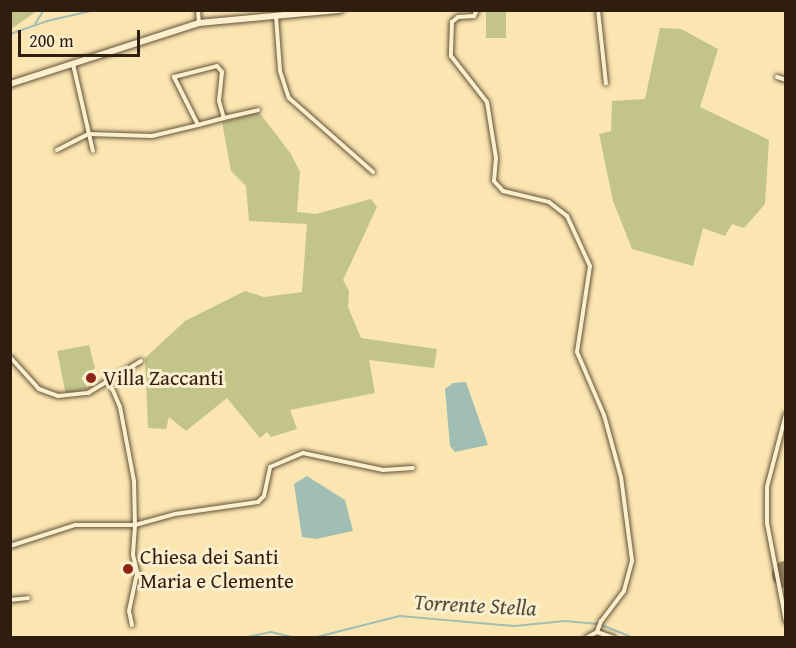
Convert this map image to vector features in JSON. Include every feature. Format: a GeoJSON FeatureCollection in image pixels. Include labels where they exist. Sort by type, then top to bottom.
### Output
{"type":"FeatureCollection","features":[{"type":"Feature","properties":{"kind":"main road"},"geometry":{"type":"LineString","coordinates":[[10,84],[199,23],[340,10]]}},
{"type":"Feature","properties":{"kind":"street"},"geometry":{"type":"LineString","coordinates":[[198,10],[199,23]]}},
{"type":"Feature","properties":{"kind":"street"},"geometry":{"type":"LineString","coordinates":[[477,10],[474,16],[462,16],[452,22],[451,56],[487,102],[496,158],[494,181],[503,190],[549,202],[567,216],[589,262],[577,352],[604,415],[621,477],[632,561],[630,577],[620,599],[600,621],[598,631],[586,638]]}},
{"type":"Feature","properties":{"kind":"street"},"geometry":{"type":"LineString","coordinates":[[598,10],[606,84]]}},
{"type":"Feature","properties":{"kind":"street"},"geometry":{"type":"LineString","coordinates":[[276,16],[280,71],[289,98],[373,172]]}},
{"type":"Feature","properties":{"kind":"street"},"geometry":{"type":"LineString","coordinates":[[73,64],[93,151]]}},
{"type":"Feature","properties":{"kind":"street"},"geometry":{"type":"LineString","coordinates":[[198,125],[175,80],[176,75],[214,67],[222,70],[219,101],[224,118]]}},
{"type":"Feature","properties":{"kind":"street"},"geometry":{"type":"LineString","coordinates":[[777,77],[786,80]]}},
{"type":"Feature","properties":{"kind":"street"},"geometry":{"type":"LineString","coordinates":[[57,150],[88,134],[152,136],[258,110]]}},
{"type":"Feature","properties":{"kind":"street"},"geometry":{"type":"LineString","coordinates":[[10,357],[36,386],[52,395],[80,395],[109,381],[141,361]]}},
{"type":"Feature","properties":{"kind":"street"},"geometry":{"type":"LineString","coordinates":[[109,381],[121,410],[134,481],[135,525],[132,554],[137,572],[129,611],[132,624]]}},
{"type":"Feature","properties":{"kind":"street"},"geometry":{"type":"LineString","coordinates":[[786,414],[767,487],[767,523],[786,622]]}},
{"type":"Feature","properties":{"kind":"street"},"geometry":{"type":"LineString","coordinates":[[10,546],[75,525],[135,525],[175,514],[258,502],[264,496],[270,467],[303,453],[383,470],[412,468]]}},
{"type":"Feature","properties":{"kind":"street"},"geometry":{"type":"LineString","coordinates":[[10,600],[28,598]]}},
{"type":"Feature","properties":{"kind":"street"},"geometry":{"type":"LineString","coordinates":[[598,631],[614,638]]}},
{"type":"Feature","properties":{"kind":"green space"},"geometry":{"type":"Polygon","coordinates":[[[11,10],[37,10],[37,11],[11,29],[11,10]]]}},
{"type":"Feature","properties":{"kind":"green space"},"geometry":{"type":"Polygon","coordinates":[[[486,11],[506,11],[506,38],[486,38],[486,11]]]}},
{"type":"Feature","properties":{"kind":"green space"},"geometry":{"type":"Polygon","coordinates":[[[660,28],[681,29],[718,49],[700,107],[769,140],[765,204],[744,228],[732,224],[725,236],[703,228],[693,266],[632,249],[613,201],[599,134],[611,131],[612,101],[645,99],[660,28]]]}},
{"type":"Feature","properties":{"kind":"green space"},"geometry":{"type":"Polygon","coordinates":[[[259,112],[291,154],[300,172],[297,212],[316,214],[371,199],[377,207],[343,280],[349,291],[348,307],[361,338],[437,349],[434,368],[369,360],[375,393],[290,410],[297,429],[271,437],[267,432],[260,438],[227,398],[186,431],[169,417],[166,429],[148,428],[145,358],[185,321],[245,291],[264,297],[302,292],[307,224],[249,221],[246,186],[231,171],[222,122],[259,112]]]}},
{"type":"Feature","properties":{"kind":"green space"},"geometry":{"type":"Polygon","coordinates":[[[89,345],[95,368],[81,378],[87,387],[92,384],[95,387],[66,395],[57,351],[89,345]]]}},
{"type":"Feature","properties":{"kind":"water"},"geometry":{"type":"Polygon","coordinates":[[[466,382],[488,445],[455,452],[450,446],[445,389],[453,383],[466,382]]]}},
{"type":"Feature","properties":{"kind":"water"},"geometry":{"type":"Polygon","coordinates":[[[307,476],[345,500],[353,531],[316,539],[302,537],[294,484],[307,476]]]}},
{"type":"Feature","properties":{"kind":"waterway"},"geometry":{"type":"LineString","coordinates":[[35,24],[44,10]]}},
{"type":"Feature","properties":{"kind":"waterway"},"geometry":{"type":"LineString","coordinates":[[10,34],[47,21],[95,10]]}},
{"type":"Feature","properties":{"kind":"waterway","name":"Torrente Stella"},"geometry":{"type":"LineString","coordinates":[[313,638],[400,616],[515,626],[565,621],[598,624]]}},
{"type":"Feature","properties":{"kind":"waterway","name":"Torrente Stella"},"geometry":{"type":"LineString","coordinates":[[602,625],[635,638]]}},
{"type":"Feature","properties":{"kind":"waterway","name":"Torrente Stella"},"geometry":{"type":"LineString","coordinates":[[243,638],[271,632],[297,638]]}},
{"type":"Feature","properties":{"kind":"place","name":"Villa Zaccanti"},"geometry":{"type":"Point","coordinates":[91,378]}},
{"type":"Feature","properties":{"kind":"place","name":"Chiesa dei Santi Maria e Clemente"},"geometry":{"type":"Point","coordinates":[128,569]}}]}
